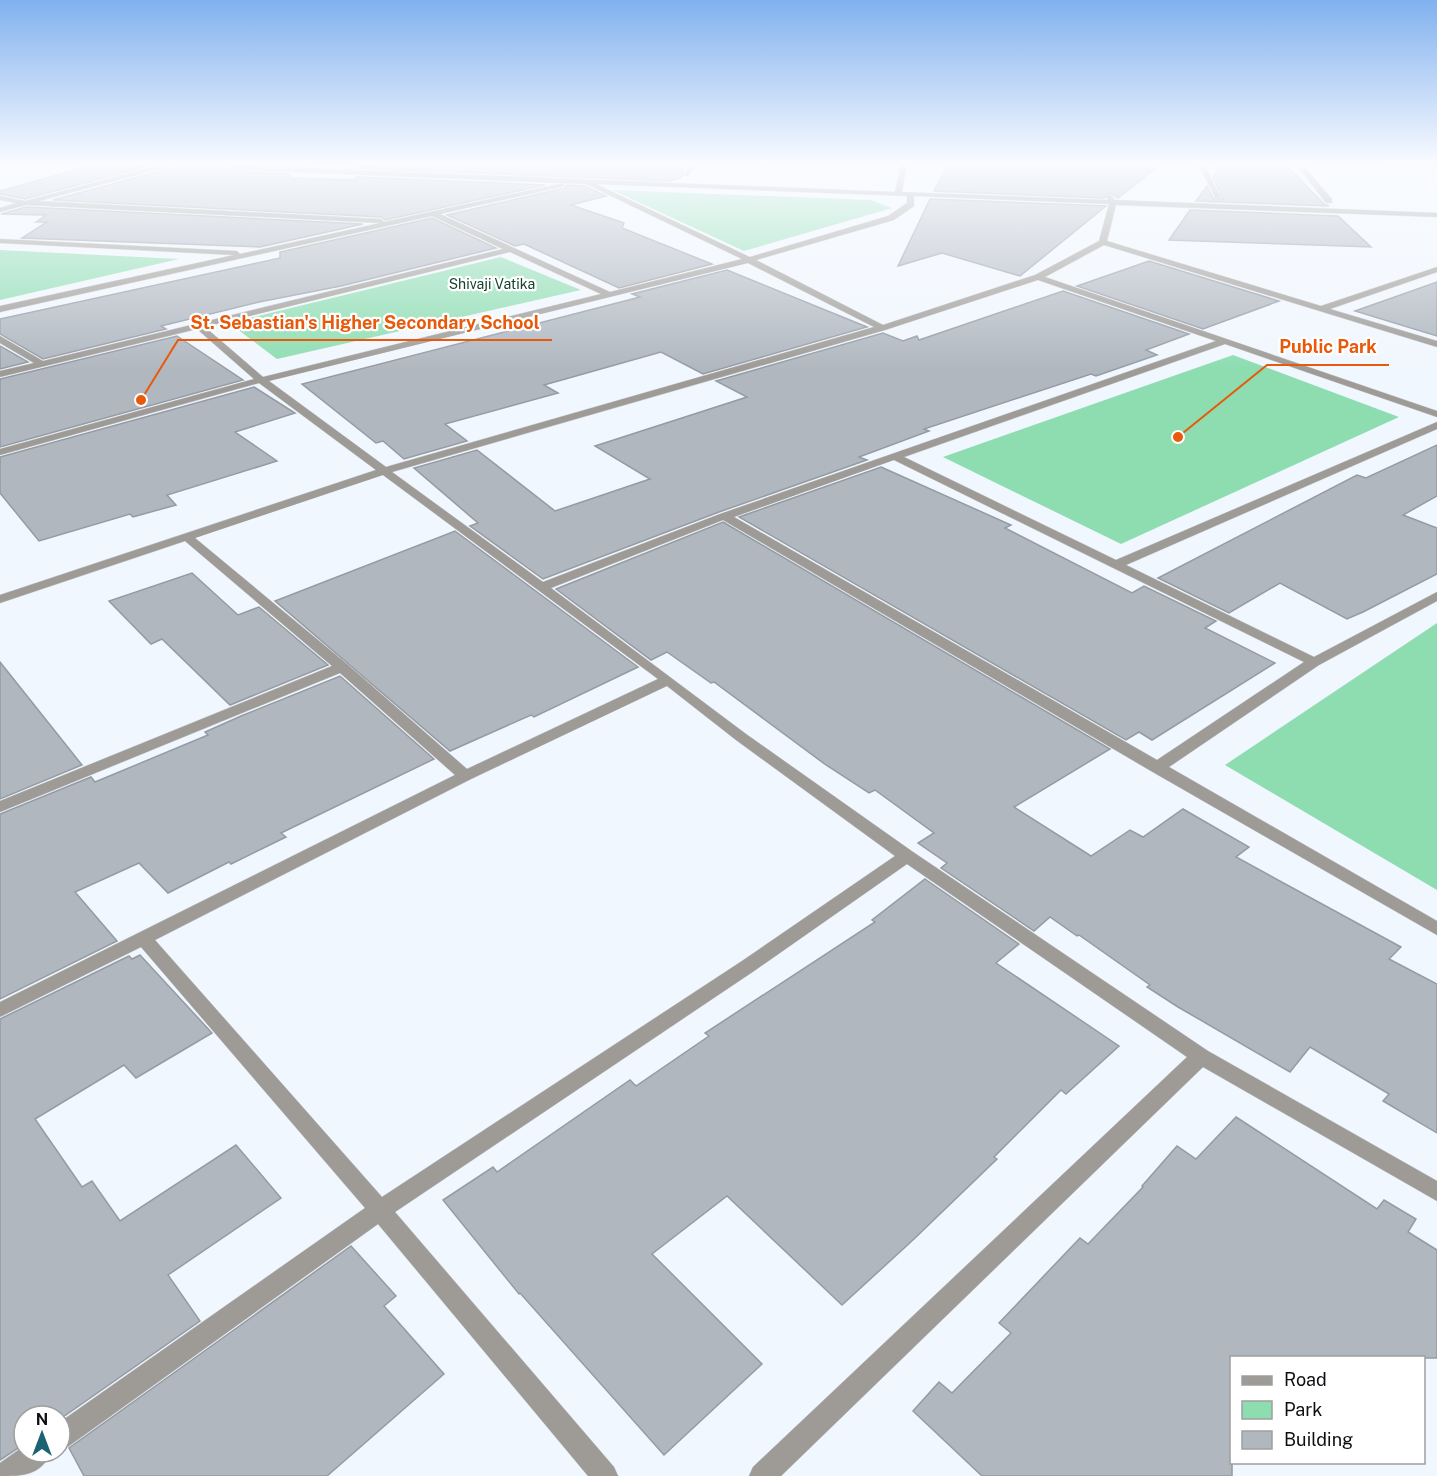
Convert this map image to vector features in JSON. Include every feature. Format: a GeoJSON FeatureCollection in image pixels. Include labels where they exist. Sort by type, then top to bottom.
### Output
{"type":"FeatureCollection","features":[{"type":"Feature","properties":{"kind":"street"},"geometry":{"type":"LineString","coordinates":[[0,309],[353,233]]}},
{"type":"Feature","properties":{"kind":"street"},"geometry":{"type":"LineString","coordinates":[[472,233],[608,294]]}},
{"type":"Feature","properties":{"kind":"street"},"geometry":{"type":"LineString","coordinates":[[693,233],[882,328]]}},
{"type":"Feature","properties":{"kind":"street"},"geometry":{"type":"LineString","coordinates":[[0,452],[261,380],[749,260],[841,233]]}},
{"type":"Feature","properties":{"kind":"street"},"geometry":{"type":"LineString","coordinates":[[1103,243],[1106,233]]}},
{"type":"Feature","properties":{"kind":"street"},"geometry":{"type":"LineString","coordinates":[[0,241],[257,254]]}},
{"type":"Feature","properties":{"kind":"street"},"geometry":{"type":"LineString","coordinates":[[0,599],[386,470],[882,328],[1038,277],[1103,243],[1437,344]]}},
{"type":"Feature","properties":{"kind":"street"},"geometry":{"type":"LineString","coordinates":[[0,374],[508,250]]}},
{"type":"Feature","properties":{"kind":"street"},"geometry":{"type":"LineString","coordinates":[[1321,309],[1437,269]]}},
{"type":"Feature","properties":{"kind":"street"},"geometry":{"type":"LineString","coordinates":[[1038,277],[1437,414]]}},
{"type":"Feature","properties":{"kind":"street"},"geometry":{"type":"LineString","coordinates":[[199,326],[261,380],[386,470],[741,737],[907,856],[1201,1056],[1437,1192]]}},
{"type":"Feature","properties":{"kind":"street"},"geometry":{"type":"LineString","coordinates":[[0,339],[42,364]]}},
{"type":"Feature","properties":{"kind":"street"},"geometry":{"type":"LineString","coordinates":[[542,587],[724,516],[1226,341]]}},
{"type":"Feature","properties":{"kind":"street"},"geometry":{"type":"LineString","coordinates":[[1115,565],[1437,424]]}},
{"type":"Feature","properties":{"kind":"street"},"geometry":{"type":"LineString","coordinates":[[896,457],[1314,662]]}},
{"type":"Feature","properties":{"kind":"street"},"geometry":{"type":"LineString","coordinates":[[724,516],[1437,929]]}},
{"type":"Feature","properties":{"kind":"street"},"geometry":{"type":"LineString","coordinates":[[187,537],[465,776]]}},
{"type":"Feature","properties":{"kind":"street"},"geometry":{"type":"LineString","coordinates":[[1156,768],[1314,662],[1437,596]]}},
{"type":"Feature","properties":{"kind":"street"},"geometry":{"type":"LineString","coordinates":[[0,807],[342,668]]}},
{"type":"Feature","properties":{"kind":"street"},"geometry":{"type":"LineString","coordinates":[[0,1010],[465,776],[668,680]]}},
{"type":"Feature","properties":{"kind":"street"},"geometry":{"type":"LineString","coordinates":[[72,1428],[380,1210],[748,966],[907,856]]}},
{"type":"Feature","properties":{"kind":"street"},"geometry":{"type":"LineString","coordinates":[[143,938],[380,1210],[605,1476]]}},
{"type":"Feature","properties":{"kind":"street"},"geometry":{"type":"LineString","coordinates":[[762,1476],[1201,1056]]}},
{"type":"Feature","properties":{"kind":"street"},"geometry":{"type":"LineString","coordinates":[[4,1476],[21,1464]]}},
{"type":"Feature","properties":{"kind":"green space"},"geometry":{"type":"Polygon","coordinates":[[[705,233],[806,233],[744,251],[705,233]]]}},
{"type":"Feature","properties":{"kind":"green space"},"geometry":{"type":"Polygon","coordinates":[[[0,250],[179,259],[0,300],[0,250]]]}},
{"type":"Feature","properties":{"kind":"green space","name":"Shivaji Vatika"},"geometry":{"type":"Polygon","coordinates":[[[501,257],[581,290],[277,359],[229,323],[501,257]]]}},
{"type":"Feature","properties":{"kind":"green space"},"geometry":{"type":"Polygon","coordinates":[[[1233,355],[1399,417],[1121,544],[943,457],[1233,355]]]}},
{"type":"Feature","properties":{"kind":"green space"},"geometry":{"type":"Polygon","coordinates":[[[1437,623],[1437,890],[1225,765],[1437,623]]]}},
{"type":"Feature","properties":{"kind":"building"},"geometry":{"type":"Polygon","coordinates":[[[30,233],[323,233],[260,247],[22,238],[30,233]]]}},
{"type":"Feature","properties":{"kind":"building"},"geometry":{"type":"Polygon","coordinates":[[[365,233],[464,233],[496,248],[341,286],[259,302],[161,326],[166,329],[43,359],[0,334],[0,319],[280,258],[280,252],[365,233]]]}},
{"type":"Feature","properties":{"kind":"building"},"geometry":{"type":"Polygon","coordinates":[[[486,233],[634,233],[712,264],[619,288],[524,244],[515,246],[486,233]]]}},
{"type":"Feature","properties":{"kind":"building"},"geometry":{"type":"Polygon","coordinates":[[[914,233],[1073,233],[1020,276],[942,253],[898,266],[914,233]]]}},
{"type":"Feature","properties":{"kind":"building"},"geometry":{"type":"Polygon","coordinates":[[[1174,233],[1356,233],[1371,247],[1169,240],[1174,233]]]}},
{"type":"Feature","properties":{"kind":"building"},"geometry":{"type":"Polygon","coordinates":[[[1149,261],[1279,301],[1203,329],[1077,286],[1149,261]]]}},
{"type":"Feature","properties":{"kind":"building"},"geometry":{"type":"Polygon","coordinates":[[[727,270],[867,327],[703,374],[661,352],[544,385],[558,393],[445,424],[467,441],[404,459],[383,441],[376,443],[302,384],[640,297],[632,294],[727,270]]]}},
{"type":"Feature","properties":{"kind":"building"},"geometry":{"type":"Polygon","coordinates":[[[1437,282],[1437,336],[1355,311],[1437,282]]]}},
{"type":"Feature","properties":{"kind":"building"},"geometry":{"type":"Polygon","coordinates":[[[1063,291],[1189,334],[1146,350],[1157,355],[1096,376],[1091,374],[924,429],[929,431],[859,457],[867,460],[719,512],[543,579],[470,526],[478,523],[414,468],[477,450],[555,511],[650,479],[595,446],[747,397],[716,381],[883,333],[903,341],[917,336],[919,340],[1063,291]]]}},
{"type":"Feature","properties":{"kind":"building"},"geometry":{"type":"Polygon","coordinates":[[[177,336],[243,380],[0,447],[0,379],[177,336]]]}},
{"type":"Feature","properties":{"kind":"building"},"geometry":{"type":"Polygon","coordinates":[[[0,346],[28,362],[0,369],[0,346]]]}},
{"type":"Feature","properties":{"kind":"building"},"geometry":{"type":"Polygon","coordinates":[[[254,387],[295,413],[235,432],[277,461],[167,495],[176,505],[133,517],[130,514],[39,541],[0,493],[0,457],[254,387]]]}},
{"type":"Feature","properties":{"kind":"building"},"geometry":{"type":"Polygon","coordinates":[[[1437,445],[1437,496],[1403,515],[1437,528],[1437,574],[1363,612],[1347,619],[1280,583],[1229,613],[1158,578],[1357,475],[1366,478],[1437,445]]]}},
{"type":"Feature","properties":{"kind":"building"},"geometry":{"type":"Polygon","coordinates":[[[881,467],[1011,525],[1005,528],[1132,593],[1144,586],[1216,621],[1205,628],[1275,663],[1152,740],[1139,732],[1126,740],[739,517],[881,467]]]}},
{"type":"Feature","properties":{"kind":"building"},"geometry":{"type":"Polygon","coordinates":[[[723,522],[1110,749],[1014,807],[1091,856],[1130,830],[1143,837],[1183,809],[1249,847],[1236,857],[1401,947],[1389,959],[1437,984],[1437,1133],[1383,1101],[1389,1094],[1310,1047],[1290,1072],[1147,987],[1150,985],[1050,917],[1034,931],[941,868],[947,863],[918,843],[934,833],[875,790],[869,793],[826,765],[714,682],[711,683],[667,652],[651,660],[556,589],[723,522]]]}},
{"type":"Feature","properties":{"kind":"building"},"geometry":{"type":"Polygon","coordinates":[[[455,531],[638,667],[534,717],[531,715],[450,751],[275,601],[455,531]]]}},
{"type":"Feature","properties":{"kind":"building"},"geometry":{"type":"Polygon","coordinates":[[[192,573],[238,615],[259,607],[328,665],[230,705],[162,639],[151,644],[109,601],[192,573]]]}},
{"type":"Feature","properties":{"kind":"building"},"geometry":{"type":"Polygon","coordinates":[[[0,662],[82,765],[0,799],[0,662]]]}},
{"type":"Feature","properties":{"kind":"building"},"geometry":{"type":"Polygon","coordinates":[[[340,676],[434,759],[281,833],[286,837],[231,864],[229,862],[168,893],[139,863],[75,892],[117,941],[0,999],[0,814],[91,777],[95,782],[208,735],[205,732],[241,716],[340,676]]]}},
{"type":"Feature","properties":{"kind":"building"},"geometry":{"type":"Polygon","coordinates":[[[925,879],[1019,944],[996,963],[1119,1046],[1066,1094],[1061,1090],[994,1157],[997,1159],[842,1305],[727,1196],[652,1254],[762,1364],[664,1455],[519,1294],[443,1200],[493,1167],[497,1172],[630,1080],[636,1086],[709,1036],[705,1033],[875,922],[872,920],[925,879]]]}},
{"type":"Feature","properties":{"kind":"building"},"geometry":{"type":"Polygon","coordinates":[[[140,955],[212,1033],[136,1078],[124,1065],[35,1119],[82,1187],[92,1181],[120,1221],[236,1145],[281,1198],[168,1275],[200,1321],[72,1411],[72,1404],[12,1404],[12,1452],[0,1460],[0,1019],[129,956],[132,959],[140,955]]]}},
{"type":"Feature","properties":{"kind":"building"},"geometry":{"type":"Polygon","coordinates":[[[1236,1117],[1377,1209],[1384,1200],[1416,1219],[1408,1232],[1437,1250],[1437,1358],[1425,1358],[1425,1356],[1230,1356],[1232,1476],[982,1476],[913,1411],[939,1382],[952,1393],[1011,1333],[999,1323],[1080,1238],[1088,1244],[1143,1187],[1177,1146],[1196,1159],[1236,1117]]]}},
{"type":"Feature","properties":{"kind":"building"},"geometry":{"type":"Polygon","coordinates":[[[351,1246],[396,1296],[384,1306],[444,1374],[327,1476],[84,1476],[72,1454],[72,1446],[351,1246]]]}},
{"type":"Feature","properties":{"kind":"place","name":"St. Sebastian's Higher Secondary School"},"geometry":{"type":"Point","coordinates":[141,400]}},
{"type":"Feature","properties":{"kind":"place","name":"Public Park"},"geometry":{"type":"Point","coordinates":[1178,437]}}]}
